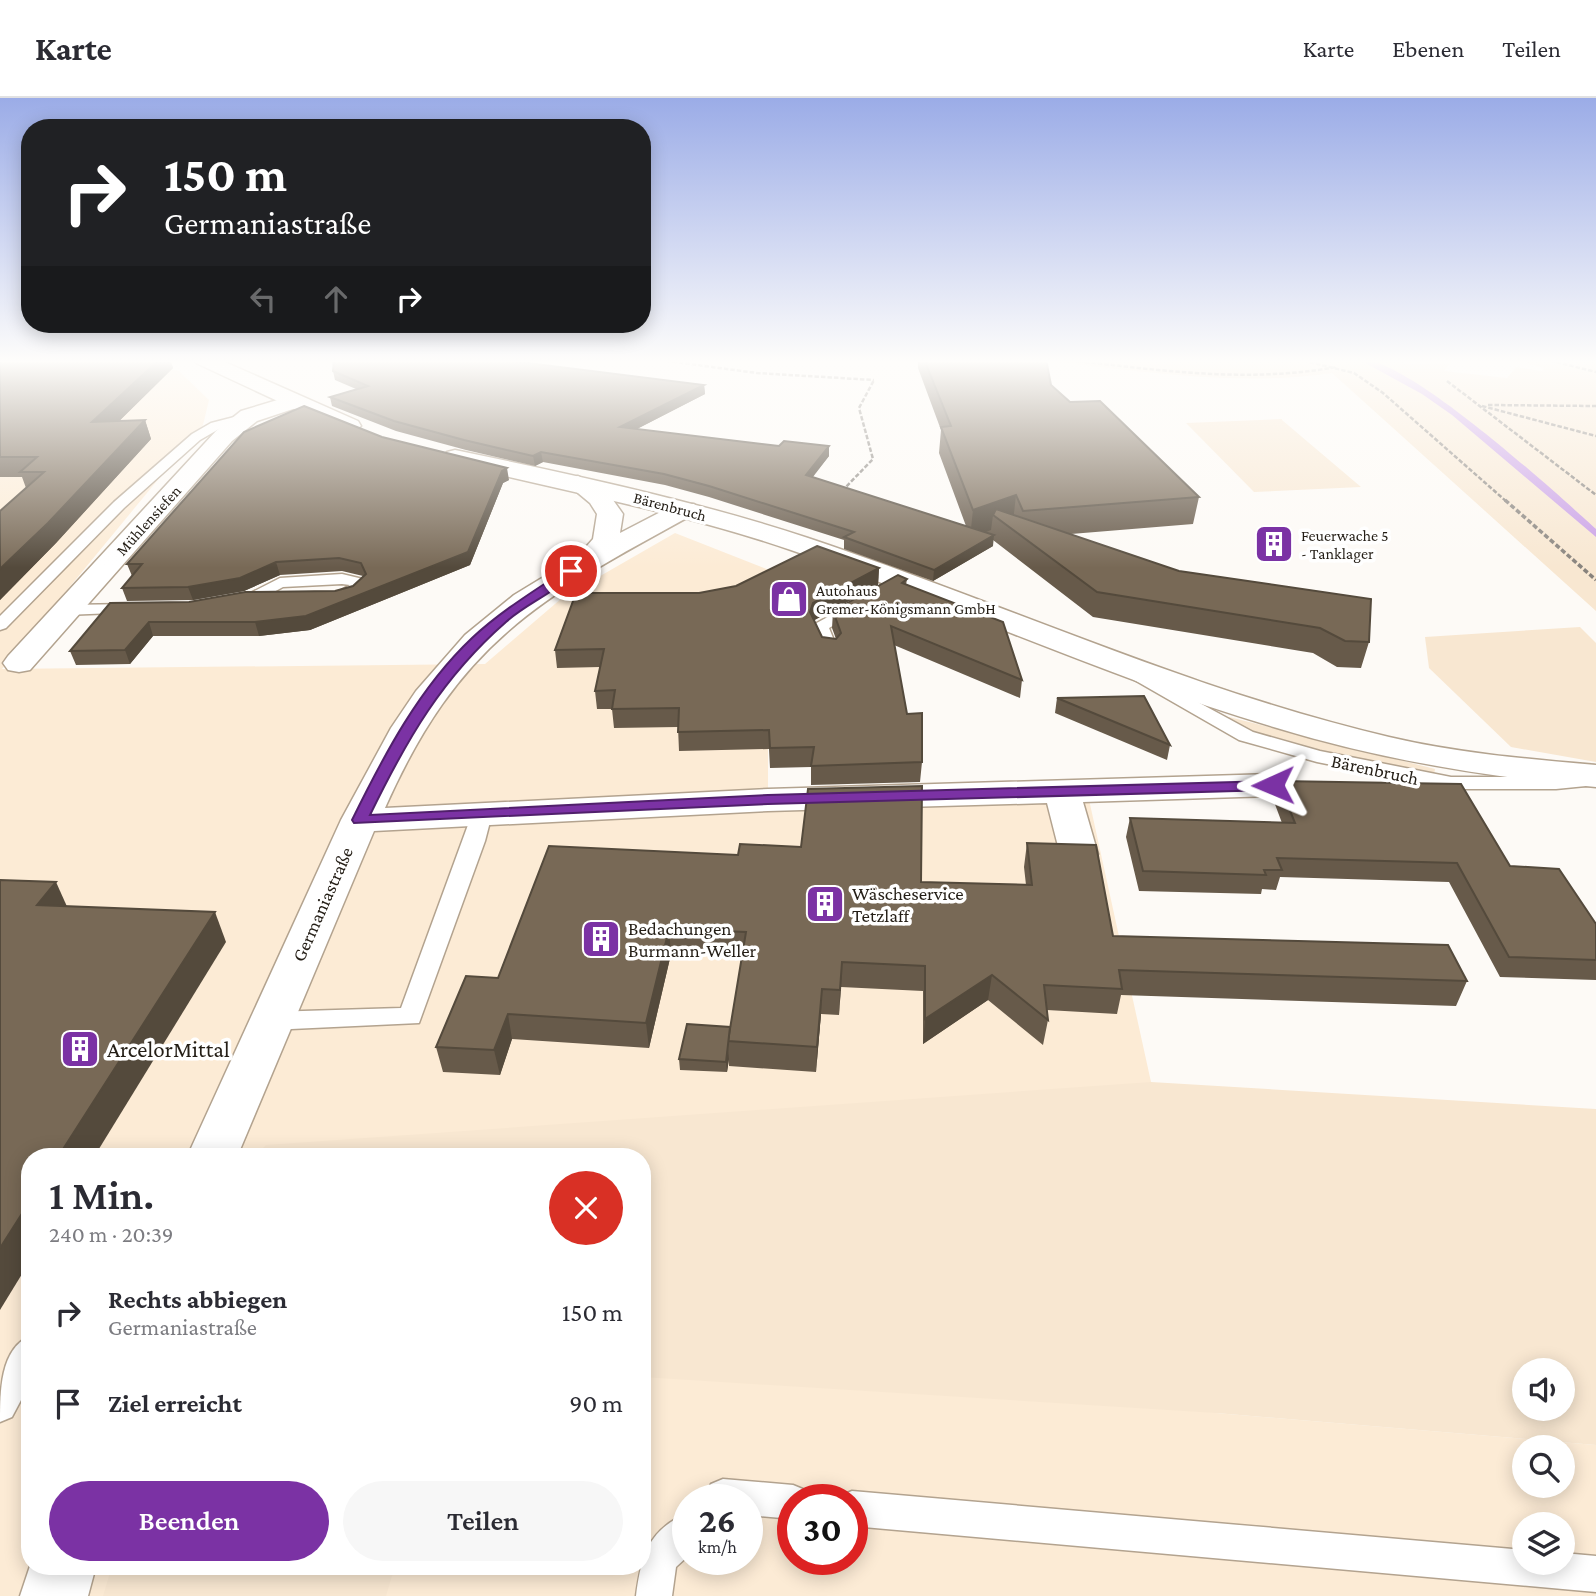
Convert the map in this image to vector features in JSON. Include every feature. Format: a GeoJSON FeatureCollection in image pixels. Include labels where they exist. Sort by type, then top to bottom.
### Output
{"type":"FeatureCollection","features":[{"type":"Feature","properties":{"kind":"street","name":"Mühlensiefen"},"geometry":{"type":"LineString","coordinates":[[19,663],[233,429]]}},
{"type":"Feature","properties":{"kind":"street"},"geometry":{"type":"LineString","coordinates":[[359,429],[369,433]]}},
{"type":"Feature","properties":{"kind":"street","name":"Bärenbruch"},"geometry":{"type":"LineString","coordinates":[[437,453],[685,509],[802,545],[884,591],[1278,719],[1420,753],[1541,774],[1596,778]]}},
{"type":"Feature","properties":{"kind":"street","name":"Germaniastraße"},"geometry":{"type":"LineString","coordinates":[[578,483],[599,498],[610,514],[606,541],[587,562]]}},
{"type":"Feature","properties":{"kind":"street","name":"Germaniastraße"},"geometry":{"type":"LineString","coordinates":[[216,1148],[360,820],[388,762],[439,682],[476,642],[538,591],[685,509]]}},
{"type":"Feature","properties":{"kind":"street"},"geometry":{"type":"LineString","coordinates":[[360,820],[768,800],[1273,785]]}},
{"type":"Feature","properties":{"kind":"street"},"geometry":{"type":"LineString","coordinates":[[1062,791],[1079,854]]}},
{"type":"Feature","properties":{"kind":"street"},"geometry":{"type":"LineString","coordinates":[[54,1596],[60,1575]]}},
{"type":"Feature","properties":{"kind":"lane"},"geometry":{"type":"LineString","coordinates":[[0,625],[119,505],[196,437],[210,429]]}},
{"type":"Feature","properties":{"kind":"lane"},"geometry":{"type":"LineString","coordinates":[[228,603],[249,598],[338,597],[349,594],[359,586],[351,579],[297,580],[270,586],[249,598]]}},
{"type":"Feature","properties":{"kind":"lane"},"geometry":{"type":"LineString","coordinates":[[830,650],[820,629],[821,625],[884,591]]}},
{"type":"Feature","properties":{"kind":"lane"},"geometry":{"type":"LineString","coordinates":[[65,610],[155,609]]}},
{"type":"Feature","properties":{"kind":"lane","name":"Bärenbruch"},"geometry":{"type":"LineString","coordinates":[[1132,671],[1183,704],[1246,736],[1317,756],[1451,783],[1556,783],[1596,778]]}},
{"type":"Feature","properties":{"kind":"lane"},"geometry":{"type":"LineString","coordinates":[[270,1021],[410,1017],[475,841],[482,814]]}},
{"type":"Feature","properties":{"kind":"lane"},"geometry":{"type":"LineString","coordinates":[[0,1406],[21,1367]]}},
{"type":"Feature","properties":{"kind":"lane"},"geometry":{"type":"LineString","coordinates":[[868,1509],[1596,1574]]}},
{"type":"Feature","properties":{"kind":"lane"},"geometry":{"type":"LineString","coordinates":[[654,1596],[659,1558],[672,1546]]}},
{"type":"Feature","properties":{"kind":"path"},"geometry":{"type":"LineString","coordinates":[[838,496],[873,459],[865,429]]}},
{"type":"Feature","properties":{"kind":"path"},"geometry":{"type":"LineString","coordinates":[[1424,429],[1596,580]]}},
{"type":"Feature","properties":{"kind":"path"},"geometry":{"type":"LineString","coordinates":[[1509,429],[1596,495]]}},
{"type":"Feature","properties":{"kind":"path"},"geometry":{"type":"LineString","coordinates":[[1569,429],[1596,436]]}},
{"type":"Feature","properties":{"kind":"shaded area"},"geometry":{"type":"Polygon","coordinates":[[[0,429],[200,429],[2,669],[485,664],[562,598],[675,533],[838,597],[797,618],[768,710],[768,799],[1088,795],[1151,1082],[1216,1413],[1512,1438],[1512,1498],[1575,1498],[1575,1443],[1596,1445],[1596,1596],[0,1596],[0,429]]]}},
{"type":"Feature","properties":{"kind":"shaded area"},"geometry":{"type":"Polygon","coordinates":[[[1192,429],[1293,429],[1361,487],[1254,492],[1192,429]]]}},
{"type":"Feature","properties":{"kind":"shaded area"},"geometry":{"type":"Polygon","coordinates":[[[1394,429],[1596,429],[1596,611],[1394,429]]]}},
{"type":"Feature","properties":{"kind":"shaded area"},"geometry":{"type":"Polygon","coordinates":[[[1580,627],[1596,643],[1596,762],[1511,747],[1429,668],[1425,637],[1580,627]]]}},
{"type":"Feature","properties":{"kind":"shaded area"},"geometry":{"type":"Polygon","coordinates":[[[1229,717],[1435,769],[1434,775],[1355,760],[1276,740],[1226,720],[1229,717]]]}},
{"type":"Feature","properties":{"kind":"shaded area"},"geometry":{"type":"Polygon","coordinates":[[[1151,1082],[1596,1109],[1596,1445],[1575,1443],[1575,1435],[1512,1435],[1512,1438],[1216,1413],[651,1378],[651,1148],[263,1148],[266,1145],[1151,1082]]]}},
{"type":"Feature","properties":{"kind":"shaded area"},"geometry":{"type":"Polygon","coordinates":[[[109,1575],[392,1575],[386,1596],[103,1596],[109,1575]]]}},
{"type":"Feature","properties":{"kind":"building"},"geometry":{"type":"Polygon","coordinates":[[[0,429],[137,429],[48,523],[0,569],[0,511],[44,472],[20,472],[37,457],[0,457],[0,429]]]}},
{"type":"Feature","properties":{"kind":"building"},"geometry":{"type":"Polygon","coordinates":[[[251,429],[362,429],[382,437],[507,468],[502,471],[468,552],[306,616],[255,622],[149,622],[125,650],[70,651],[110,603],[189,602],[245,592],[335,591],[353,586],[366,574],[361,563],[339,558],[276,562],[240,578],[188,587],[122,588],[142,564],[127,564],[244,432],[251,429]]]}},
{"type":"Feature","properties":{"kind":"building"},"geometry":{"type":"Polygon","coordinates":[[[423,429],[636,429],[779,446],[784,441],[829,446],[806,475],[994,535],[934,570],[844,537],[854,532],[709,486],[664,474],[541,452],[533,456],[423,429]]]}},
{"type":"Feature","properties":{"kind":"building"},"geometry":{"type":"Polygon","coordinates":[[[942,429],[1129,429],[1199,497],[1023,511],[1016,495],[973,510],[942,429]]]}},
{"type":"Feature","properties":{"kind":"building"},"geometry":{"type":"Polygon","coordinates":[[[996,509],[1179,571],[1371,599],[1369,642],[1345,641],[1320,628],[1097,592],[993,515],[996,509]]]}},
{"type":"Feature","properties":{"kind":"building"},"geometry":{"type":"Polygon","coordinates":[[[817,546],[879,568],[813,603],[810,612],[822,637],[836,639],[841,633],[833,611],[898,575],[907,579],[902,583],[1003,622],[1022,680],[891,626],[907,714],[922,713],[922,762],[811,766],[814,747],[770,748],[769,730],[678,732],[679,708],[612,709],[615,690],[595,691],[604,649],[555,650],[576,593],[699,593],[736,586],[817,546]]]}},
{"type":"Feature","properties":{"kind":"building"},"geometry":{"type":"Polygon","coordinates":[[[1144,696],[1170,745],[1057,698],[1144,696]]]}},
{"type":"Feature","properties":{"kind":"building"},"geometry":{"type":"Polygon","coordinates":[[[1278,781],[1461,784],[1510,866],[1559,869],[1596,924],[1596,960],[1509,957],[1457,863],[1277,858],[1282,870],[1264,870],[1266,875],[1143,871],[1130,818],[1295,823],[1278,781]]]}},
{"type":"Feature","properties":{"kind":"building"},"geometry":{"type":"Polygon","coordinates":[[[922,786],[921,882],[1032,885],[1027,843],[1096,845],[1113,936],[1448,945],[1467,981],[1119,970],[1122,989],[1044,985],[1048,1020],[992,975],[925,1019],[925,966],[842,962],[840,990],[822,989],[817,1047],[728,1041],[746,932],[669,929],[646,1023],[508,1014],[494,1050],[436,1047],[466,976],[498,978],[549,846],[738,855],[740,844],[801,847],[808,789],[922,786]]]}},
{"type":"Feature","properties":{"kind":"building","name":"ArcelorMittal"},"geometry":{"type":"Polygon","coordinates":[[[0,880],[56,882],[37,905],[215,912],[64,1148],[21,1148],[21,1215],[0,1248],[0,880]]]}},
{"type":"Feature","properties":{"kind":"building"},"geometry":{"type":"Polygon","coordinates":[[[687,1024],[730,1027],[726,1062],[679,1059],[687,1024]]]}},
{"type":"Feature","properties":{"kind":"waterway"},"geometry":{"type":"LineString","coordinates":[[1475,429],[1596,534]]}},
{"type":"Feature","properties":{"kind":"place","name":"Feuerwache 5 - Tanklager"},"geometry":{"type":"Point","coordinates":[1274,544]}},
{"type":"Feature","properties":{"kind":"place","name":"Autohaus Gremer-Königsmann GmbH"},"geometry":{"type":"Point","coordinates":[789,599]}},
{"type":"Feature","properties":{"kind":"place","name":"Wäscheservice Tetzlaff"},"geometry":{"type":"Point","coordinates":[825,904]}},
{"type":"Feature","properties":{"kind":"place","name":"Bedachungen Burmann-Weller"},"geometry":{"type":"Point","coordinates":[601,939]}},
{"type":"Feature","properties":{"kind":"place","name":"ArcelorMittal"},"geometry":{"type":"Point","coordinates":[80,1049]}},
{"type":"Feature","properties":{"kind":"route"},"geometry":{"type":"LineString","coordinates":[[571,571],[508,614],[476,642],[439,682],[388,762],[360,820],[768,800],[1273,785]]}}]}
